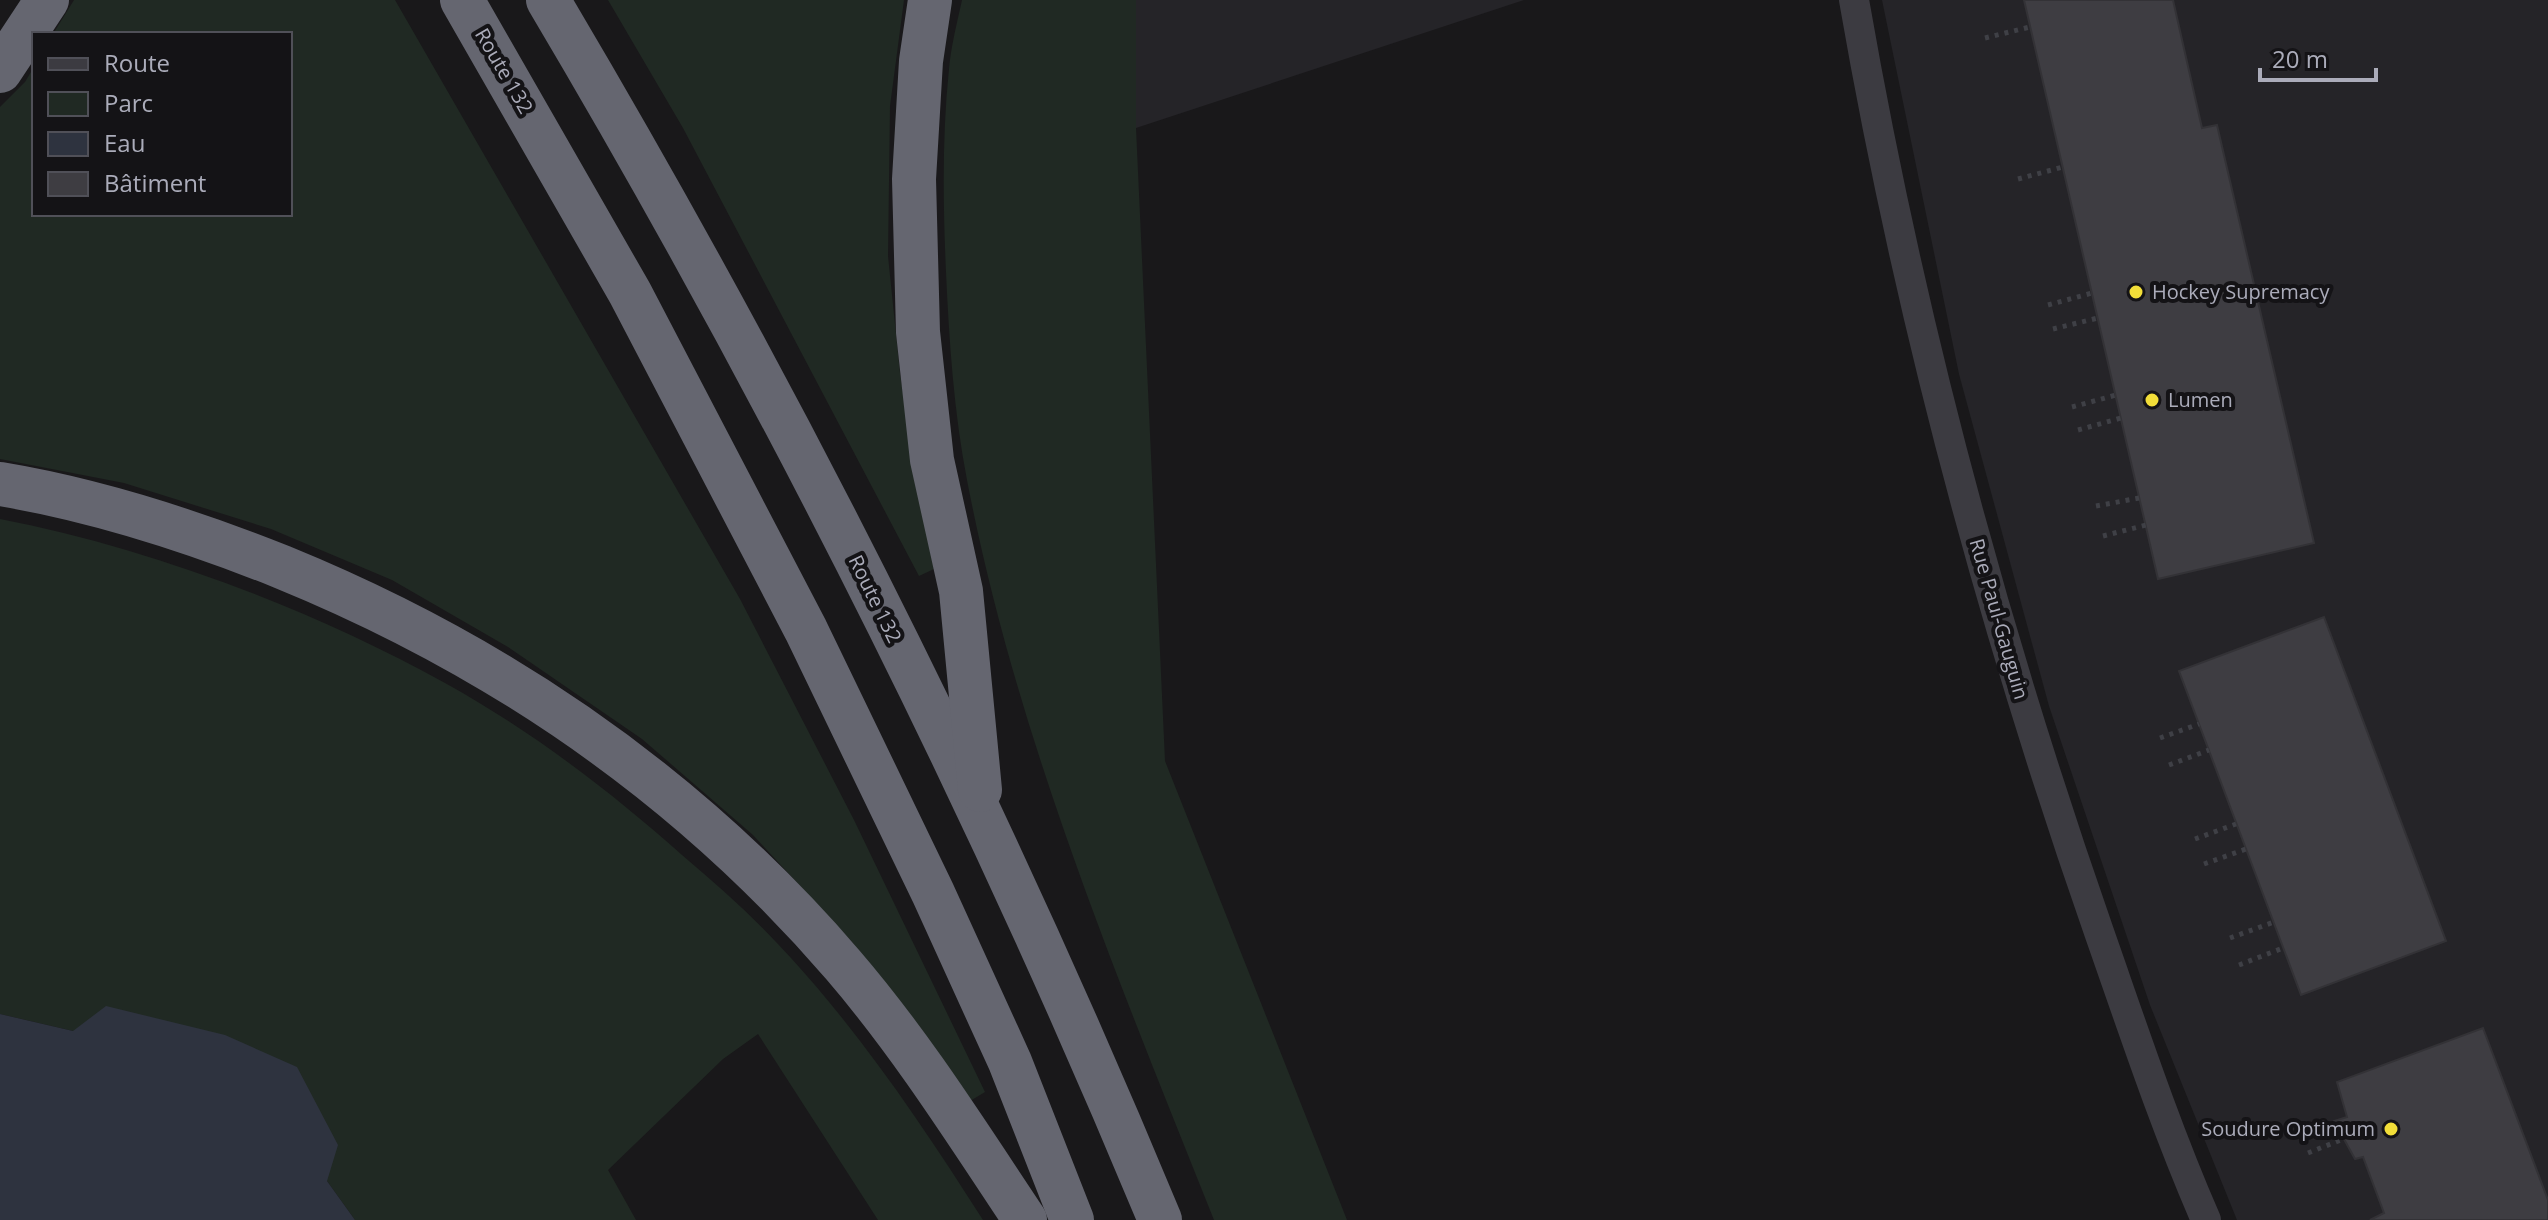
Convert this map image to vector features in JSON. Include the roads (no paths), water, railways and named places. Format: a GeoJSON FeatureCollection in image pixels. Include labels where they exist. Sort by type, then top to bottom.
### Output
{"type":"FeatureCollection","features":[{"type":"Feature","properties":{"kind":"highway"},"geometry":{"type":"LineString","coordinates":[[0,71],[47,0]]}},
{"type":"Feature","properties":{"kind":"highway","name":"Route 132"},"geometry":{"type":"LineString","coordinates":[[462,0],[630,293],[806,630],[933,893],[1010,1062],[1072,1220]]}},
{"type":"Feature","properties":{"kind":"highway","name":"Route 132"},"geometry":{"type":"LineString","coordinates":[[548,0],[687,242],[881,610],[982,820],[1160,1220]]}},
{"type":"Feature","properties":{"kind":"highway"},"geometry":{"type":"LineString","coordinates":[[930,0],[921,61],[915,166],[918,332],[932,460],[961,591],[982,820]]}},
{"type":"Feature","properties":{"kind":"highway"},"geometry":{"type":"LineString","coordinates":[[0,484],[114,511],[218,542],[368,604],[469,657],[616,752],[682,803],[724,842],[842,964],[904,1040],[1025,1220]]}},
{"type":"Feature","properties":{"kind":"street","name":"Rue Paul-Gauguin"},"geometry":{"type":"LineString","coordinates":[[1854,0],[1880,138],[1916,298],[1980,554],[2019,693],[2123,1001],[2206,1220]]}},
{"type":"Feature","properties":{"kind":"water"},"geometry":{"type":"Polygon","coordinates":[[[106,1006],[225,1035],[297,1067],[338,1145],[327,1181],[355,1220],[0,1220],[0,1014],[73,1031],[106,1006]]]}},
{"type":"Feature","properties":{"kind":"place","name":"Hockey Supremacy"},"geometry":{"type":"Point","coordinates":[2136,292]}},
{"type":"Feature","properties":{"kind":"place","name":"Lumen"},"geometry":{"type":"Point","coordinates":[2152,400]}},
{"type":"Feature","properties":{"kind":"place","name":"Soudure Optimum"},"geometry":{"type":"Point","coordinates":[2391,1129]}}]}
